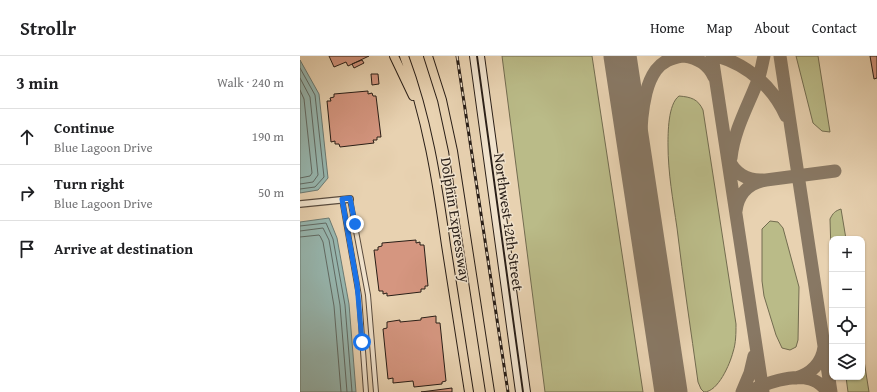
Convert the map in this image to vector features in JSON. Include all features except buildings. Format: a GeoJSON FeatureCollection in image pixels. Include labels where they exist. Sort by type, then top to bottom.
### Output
{"type":"FeatureCollection","features":[{"type":"Feature","properties":{"kind":"highway"},"geometry":{"type":"LineString","coordinates":[[394,56],[423,117]]}},
{"type":"Feature","properties":{"kind":"highway","name":"Dolphin Expressway"},"geometry":{"type":"LineString","coordinates":[[404,56],[414,84],[431,152],[469,392]]}},
{"type":"Feature","properties":{"kind":"highway","name":"Dolphin Expressway"},"geometry":{"type":"LineString","coordinates":[[428,56],[442,100],[453,151],[490,392]]}},
{"type":"Feature","properties":{"kind":"main road","name":"Northwest 12th Street"},"geometry":{"type":"LineString","coordinates":[[473,56],[519,392]]}},
{"type":"Feature","properties":{"kind":"main road","name":"Northwest 12th Street"},"geometry":{"type":"LineString","coordinates":[[481,56],[527,392]]}},
{"type":"Feature","properties":{"kind":"street"},"geometry":{"type":"LineString","coordinates":[[300,204],[350,198],[368,295],[376,392]]}},
{"type":"Feature","properties":{"kind":"street"},"geometry":{"type":"LineString","coordinates":[[342,199],[359,296],[366,392]]}},
{"type":"Feature","properties":{"kind":"green space"},"geometry":{"type":"Polygon","coordinates":[[[502,56],[592,56],[643,392],[545,392],[502,56]]]}},
{"type":"Feature","properties":{"kind":"green space"},"geometry":{"type":"Polygon","coordinates":[[[796,56],[818,56],[830,132],[822,131],[813,123],[796,56]]]}},
{"type":"Feature","properties":{"kind":"green space"},"geometry":{"type":"Polygon","coordinates":[[[679,96],[694,99],[699,103],[703,110],[736,324],[734,349],[726,370],[719,383],[709,391],[704,392],[698,382],[669,166],[669,119],[675,100],[679,96]]]}},
{"type":"Feature","properties":{"kind":"green space"},"geometry":{"type":"Polygon","coordinates":[[[841,209],[846,236],[831,236],[830,219],[834,212],[841,209]]]}},
{"type":"Feature","properties":{"kind":"green space"},"geometry":{"type":"Polygon","coordinates":[[[770,221],[778,222],[783,228],[799,287],[798,340],[796,347],[790,350],[782,348],[776,335],[764,296],[762,281],[762,229],[770,221]]]}},
{"type":"Feature","properties":{"kind":"green space"},"geometry":{"type":"Polygon","coordinates":[[[865,367],[869,392],[848,392],[846,380],[865,380],[865,367]]]}},
{"type":"Feature","properties":{"kind":"water"},"geometry":{"type":"Polygon","coordinates":[[[300,60],[319,94],[328,178],[318,190],[300,193],[300,60]]]}},
{"type":"Feature","properties":{"kind":"water"},"geometry":{"type":"Polygon","coordinates":[[[329,218],[337,238],[349,304],[356,392],[300,392],[300,222],[329,218]]]}},
{"type":"Feature","properties":{"kind":"taxiway"},"geometry":{"type":"LineString","coordinates":[[650,251],[643,192],[641,152],[641,132],[646,93],[651,78],[661,64],[668,60],[682,56]]}},
{"type":"Feature","properties":{"kind":"taxiway"},"geometry":{"type":"LineString","coordinates":[[684,56],[694,58],[702,63],[709,69],[714,77]]}},
{"type":"Feature","properties":{"kind":"taxiway"},"geometry":{"type":"LineString","coordinates":[[712,56],[763,392]]}},
{"type":"Feature","properties":{"kind":"taxiway"},"geometry":{"type":"LineString","coordinates":[[717,56],[739,65],[758,78],[781,105],[786,116]]}},
{"type":"Feature","properties":{"kind":"taxiway"},"geometry":{"type":"LineString","coordinates":[[731,158],[738,128],[758,80],[764,56]]}},
{"type":"Feature","properties":{"kind":"taxiway"},"geometry":{"type":"LineString","coordinates":[[780,56],[831,392]]}},
{"type":"Feature","properties":{"kind":"taxiway"},"geometry":{"type":"LineString","coordinates":[[728,158],[737,172],[752,179],[763,180]]}},
{"type":"Feature","properties":{"kind":"taxiway"},"geometry":{"type":"LineString","coordinates":[[736,211],[739,199],[745,190],[760,181],[835,171]]}},
{"type":"Feature","properties":{"kind":"taxiway"},"geometry":{"type":"LineString","coordinates":[[796,378],[806,374],[815,367],[821,358],[824,347]]}},
{"type":"Feature","properties":{"kind":"taxiway"},"geometry":{"type":"LineString","coordinates":[[742,392],[750,373],[754,356]]}},
{"type":"Feature","properties":{"kind":"taxiway"},"geometry":{"type":"LineString","coordinates":[[669,377],[673,392]]}},
{"type":"Feature","properties":{"kind":"taxiway"},"geometry":{"type":"LineString","coordinates":[[749,392],[763,385],[779,380],[795,378],[813,380],[820,384],[828,392]]}},
{"type":"Feature","properties":{"kind":"runway"},"geometry":{"type":"LineString","coordinates":[[620,56],[671,392]]}},
{"type":"Feature","properties":{"kind":"railway"},"geometry":{"type":"LineString","coordinates":[[457,56],[508,392]]}},
{"type":"Feature","properties":{"kind":"route"},"geometry":{"type":"LineString","coordinates":[[355,224],[350,198],[342,199],[359,296],[362,342]]}}]}
